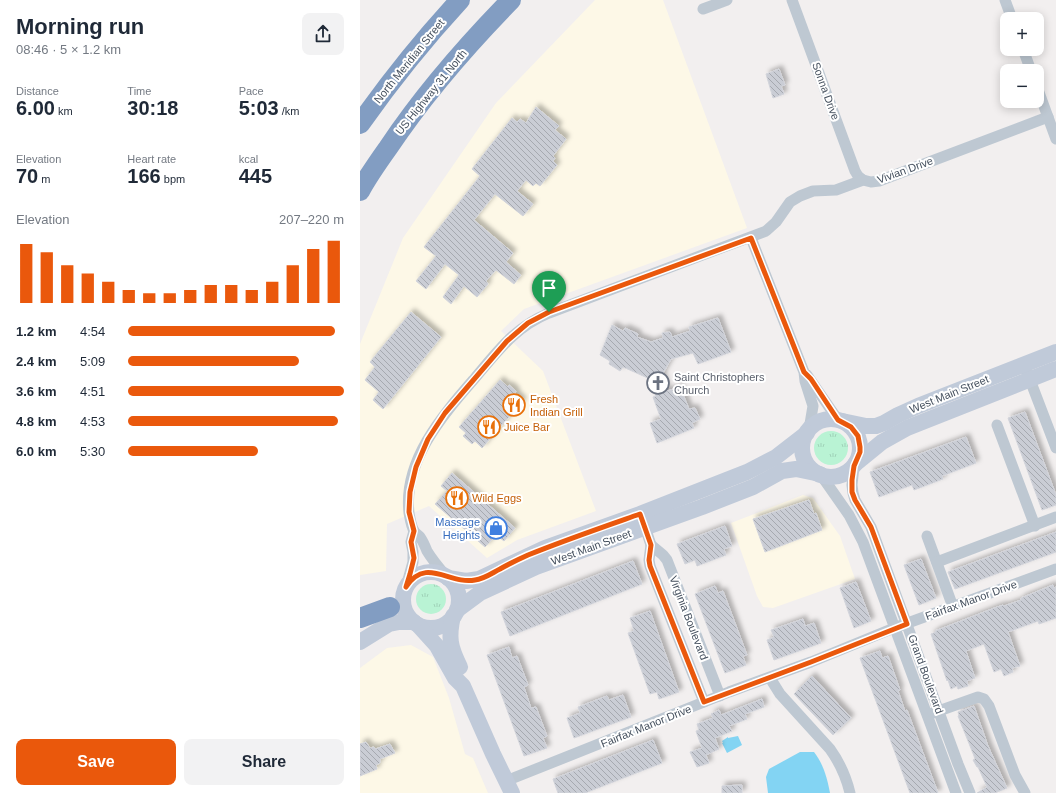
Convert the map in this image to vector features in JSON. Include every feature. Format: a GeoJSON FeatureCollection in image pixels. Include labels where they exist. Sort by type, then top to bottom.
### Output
{"type":"FeatureCollection","features":[{"type":"Feature","properties":{"kind":"highway","name":"North Meridian Street"},"geometry":{"type":"LineString","coordinates":[[360,124],[381,94],[421,43],[460,0]]}},
{"type":"Feature","properties":{"kind":"highway","name":"US Highway 31 North"},"geometry":{"type":"LineString","coordinates":[[360,192],[399,131],[423,100],[455,60],[511,0]]}},
{"type":"Feature","properties":{"kind":"highway"},"geometry":{"type":"LineString","coordinates":[[360,119],[381,94]]}},
{"type":"Feature","properties":{"kind":"highway"},"geometry":{"type":"LineString","coordinates":[[360,618],[390,607]]}},
{"type":"Feature","properties":{"kind":"main road","name":"West Main Street"},"geometry":{"type":"LineString","coordinates":[[840,420],[866,426],[878,426],[918,406],[1056,352]]}},
{"type":"Feature","properties":{"kind":"main road","name":"West Main Street"},"geometry":{"type":"LineString","coordinates":[[855,465],[882,442],[907,428],[1056,369]]}},
{"type":"Feature","properties":{"kind":"main road"},"geometry":{"type":"LineString","coordinates":[[824,420],[840,420],[855,431],[860,441],[860,452],[855,465],[844,474],[829,477],[820,475],[810,467],[803,455],[802,446],[808,432],[817,423],[824,420]]}},
{"type":"Feature","properties":{"kind":"main road","name":"West Main Street"},"geometry":{"type":"LineString","coordinates":[[455,613],[480,593],[530,569],[567,555],[643,521],[760,466],[783,452],[808,432]]}},
{"type":"Feature","properties":{"kind":"main road","name":"West Main Street"},"geometry":{"type":"LineString","coordinates":[[447,578],[466,581],[479,579],[540,550],[643,521],[753,487],[782,471],[796,469],[820,475]]}},
{"type":"Feature","properties":{"kind":"main road"},"geometry":{"type":"LineString","coordinates":[[360,626],[390,607],[414,578],[424,573],[436,572],[447,578],[453,583],[458,594],[459,602],[450,632],[450,644],[463,673],[463,686]]}},
{"type":"Feature","properties":{"kind":"main road"},"geometry":{"type":"LineString","coordinates":[[405,589],[403,606],[407,615],[437,646],[455,678],[463,686],[509,787]]}},
{"type":"Feature","properties":{"kind":"main road"},"geometry":{"type":"LineString","coordinates":[[360,642],[389,624],[399,622],[416,624],[428,628],[436,628],[446,624],[455,613]]}},
{"type":"Feature","properties":{"kind":"street"},"geometry":{"type":"LineString","coordinates":[[703,9],[727,0]]}},
{"type":"Feature","properties":{"kind":"street","name":"Sonna Drive"},"geometry":{"type":"LineString","coordinates":[[792,0],[855,170],[858,176],[863,180]]}},
{"type":"Feature","properties":{"kind":"street"},"geometry":{"type":"LineString","coordinates":[[1005,0],[1009,12]]}},
{"type":"Feature","properties":{"kind":"street"},"geometry":{"type":"LineString","coordinates":[[1044,106],[1056,139]]}},
{"type":"Feature","properties":{"kind":"street","name":"Vivian Drive"},"geometry":{"type":"LineString","coordinates":[[414,531],[409,512],[410,492],[416,467],[428,439],[445,413],[494,355],[528,323],[549,312],[751,238],[766,231],[776,222],[790,202],[800,196],[813,191],[836,190],[863,180],[871,182],[879,181],[1048,117]]}},
{"type":"Feature","properties":{"kind":"street"},"geometry":{"type":"LineString","coordinates":[[751,238],[804,372],[805,381],[813,406],[808,432]]}},
{"type":"Feature","properties":{"kind":"street"},"geometry":{"type":"LineString","coordinates":[[1024,364],[1056,448]]}},
{"type":"Feature","properties":{"kind":"street"},"geometry":{"type":"LineString","coordinates":[[804,372],[811,379],[840,420]]}},
{"type":"Feature","properties":{"kind":"street"},"geometry":{"type":"LineString","coordinates":[[997,425],[1035,526]]}},
{"type":"Feature","properties":{"kind":"street","name":"Grand Boulevard"},"geometry":{"type":"LineString","coordinates":[[855,465],[852,485],[854,496],[871,527],[970,793]]}},
{"type":"Feature","properties":{"kind":"street","name":"Grand Boulevard"},"geometry":{"type":"LineString","coordinates":[[820,475],[849,515],[859,532],[926,716],[956,793]]}},
{"type":"Feature","properties":{"kind":"street"},"geometry":{"type":"LineString","coordinates":[[937,562],[1056,518]]}},
{"type":"Feature","properties":{"kind":"street","name":"Virginia Boulevard"},"geometry":{"type":"LineString","coordinates":[[643,521],[651,545],[649,560],[650,566],[704,702]]}},
{"type":"Feature","properties":{"kind":"street"},"geometry":{"type":"LineString","coordinates":[[405,589],[413,562],[411,542],[414,531],[420,537],[436,565],[447,578]]}},
{"type":"Feature","properties":{"kind":"street"},"geometry":{"type":"LineString","coordinates":[[927,536],[953,607]]}},
{"type":"Feature","properties":{"kind":"street","name":"Virginia Boulevard"},"geometry":{"type":"LineString","coordinates":[[651,545],[663,554],[667,560],[720,696]]}},
{"type":"Feature","properties":{"kind":"street","name":"Fairfax Manor Drive"},"geometry":{"type":"LineString","coordinates":[[509,787],[704,702],[770,678],[894,628],[1056,569]]}},
{"type":"Feature","properties":{"kind":"street"},"geometry":{"type":"LineString","coordinates":[[770,678],[780,694],[830,749],[837,759],[845,773],[850,793]]}},
{"type":"Feature","properties":{"kind":"street"},"geometry":{"type":"LineString","coordinates":[[926,716],[978,697],[984,699],[1015,774],[1020,792]]}},
{"type":"Feature","properties":{"kind":"shaded area"},"geometry":{"type":"Polygon","coordinates":[[[595,0],[663,0],[747,228],[524,309],[501,331],[543,371],[596,511],[517,540],[487,558],[429,506],[387,524],[386,571],[360,575],[360,344],[403,238],[496,103],[595,0]]]}},
{"type":"Feature","properties":{"kind":"shaded area"},"geometry":{"type":"Polygon","coordinates":[[[803,495],[813,498],[840,536],[855,579],[773,608],[763,607],[757,596],[731,523],[803,495]]]}},
{"type":"Feature","properties":{"kind":"shaded area"},"geometry":{"type":"Polygon","coordinates":[[[411,645],[433,657],[449,698],[465,754],[473,758],[488,793],[360,793],[360,668],[387,648],[411,645]]]}},
{"type":"Feature","properties":{"kind":"green space"},"geometry":{"type":"Polygon","coordinates":[[[828,431],[834,431],[843,436],[847,442],[847,454],[843,460],[834,465],[828,465],[819,460],[814,451],[814,445],[819,436],[828,431]]]}},
{"type":"Feature","properties":{"kind":"green space"},"geometry":{"type":"Polygon","coordinates":[[[431,584],[442,588],[446,599],[442,610],[431,614],[420,610],[416,599],[420,588],[431,584]]]}},
{"type":"Feature","properties":{"kind":"water"},"geometry":{"type":"Polygon","coordinates":[[[738,736],[742,745],[727,753],[722,741],[728,737],[738,736]]]}},
{"type":"Feature","properties":{"kind":"water"},"geometry":{"type":"Polygon","coordinates":[[[800,752],[814,752],[825,772],[830,793],[768,793],[766,777],[769,769],[800,752]]]}},
{"type":"Feature","properties":{"kind":"building"},"geometry":{"type":"Polygon","coordinates":[[[779,69],[785,85],[781,86],[784,94],[773,98],[766,74],[779,69]]]}},
{"type":"Feature","properties":{"kind":"building"},"geometry":{"type":"Polygon","coordinates":[[[536,107],[559,126],[555,130],[566,139],[553,156],[555,158],[553,161],[557,165],[540,186],[536,183],[533,186],[526,180],[517,191],[533,204],[523,216],[495,194],[474,220],[513,253],[506,262],[521,275],[514,284],[496,270],[486,281],[488,284],[477,297],[464,286],[451,304],[443,297],[459,275],[445,264],[426,289],[416,281],[436,256],[424,247],[480,176],[472,169],[512,118],[517,122],[520,119],[526,123],[536,107]]]}},
{"type":"Feature","properties":{"kind":"building"},"geometry":{"type":"Polygon","coordinates":[[[411,312],[441,337],[383,409],[373,400],[379,392],[365,380],[375,367],[370,362],[411,312]]]}},
{"type":"Feature","properties":{"kind":"building","name":"Saint Christophers Church"},"geometry":{"type":"Polygon","coordinates":[[[718,318],[731,352],[698,364],[693,353],[671,359],[662,375],[667,391],[680,387],[689,409],[695,408],[700,419],[692,423],[694,428],[657,443],[650,423],[661,419],[653,397],[656,396],[650,379],[623,367],[620,371],[609,364],[610,361],[600,355],[612,325],[623,331],[625,328],[638,334],[637,337],[651,342],[663,338],[662,333],[670,332],[672,337],[690,331],[689,327],[718,318]]]}},
{"type":"Feature","properties":{"kind":"building"},"geometry":{"type":"Polygon","coordinates":[[[500,380],[508,387],[509,385],[516,391],[515,393],[523,401],[482,448],[475,441],[472,444],[463,436],[466,433],[459,427],[500,380]]]}},
{"type":"Feature","properties":{"kind":"building"},"geometry":{"type":"Polygon","coordinates":[[[1025,412],[1056,495],[1056,505],[1042,510],[1008,418],[1025,412]]]}},
{"type":"Feature","properties":{"kind":"building"},"geometry":{"type":"Polygon","coordinates":[[[966,437],[976,463],[942,476],[943,479],[914,490],[912,485],[879,497],[870,472],[966,437]]]}},
{"type":"Feature","properties":{"kind":"building"},"geometry":{"type":"Polygon","coordinates":[[[452,473],[515,528],[504,541],[496,535],[485,547],[435,504],[447,491],[441,486],[452,473]]]}},
{"type":"Feature","properties":{"kind":"building"},"geometry":{"type":"Polygon","coordinates":[[[809,500],[814,514],[816,513],[822,530],[765,552],[753,519],[809,500]]]}},
{"type":"Feature","properties":{"kind":"building"},"geometry":{"type":"Polygon","coordinates":[[[725,526],[732,546],[724,549],[726,555],[697,566],[695,560],[685,564],[677,544],[725,526]]]}},
{"type":"Feature","properties":{"kind":"building"},"geometry":{"type":"Polygon","coordinates":[[[1056,532],[1056,552],[955,589],[948,572],[1056,532]]]}},
{"type":"Feature","properties":{"kind":"building"},"geometry":{"type":"Polygon","coordinates":[[[921,559],[936,598],[919,605],[904,565],[921,559]]]}},
{"type":"Feature","properties":{"kind":"building"},"geometry":{"type":"Polygon","coordinates":[[[633,561],[642,584],[510,636],[501,612],[633,561]]]}},
{"type":"Feature","properties":{"kind":"building"},"geometry":{"type":"Polygon","coordinates":[[[856,582],[871,621],[854,628],[840,588],[856,582]]]}},
{"type":"Feature","properties":{"kind":"building"},"geometry":{"type":"Polygon","coordinates":[[[1053,585],[1054,588],[1056,587],[1056,618],[1039,624],[1038,621],[1008,632],[1020,666],[1012,668],[1013,672],[1004,676],[1001,669],[994,672],[984,644],[966,651],[975,678],[967,681],[968,686],[958,689],[957,686],[951,689],[931,634],[936,632],[935,631],[997,607],[1021,600],[1021,598],[1053,585]]]}},
{"type":"Feature","properties":{"kind":"building"},"geometry":{"type":"Polygon","coordinates":[[[715,586],[718,593],[723,591],[747,655],[743,656],[746,665],[725,673],[695,594],[715,586]]]}},
{"type":"Feature","properties":{"kind":"building"},"geometry":{"type":"Polygon","coordinates":[[[650,611],[679,692],[659,699],[657,692],[650,694],[628,633],[634,631],[630,618],[650,611]]]}},
{"type":"Feature","properties":{"kind":"building"},"geometry":{"type":"Polygon","coordinates":[[[803,619],[805,626],[814,623],[821,643],[774,660],[767,640],[774,637],[771,630],[803,619]]]}},
{"type":"Feature","properties":{"kind":"building"},"geometry":{"type":"Polygon","coordinates":[[[509,647],[512,658],[517,656],[528,685],[524,687],[531,708],[536,707],[547,736],[543,738],[547,748],[524,756],[487,655],[509,647]]]}},
{"type":"Feature","properties":{"kind":"building"},"geometry":{"type":"Polygon","coordinates":[[[880,651],[882,658],[888,656],[900,690],[898,691],[905,711],[907,710],[938,793],[910,793],[860,658],[880,651]]]}},
{"type":"Feature","properties":{"kind":"building"},"geometry":{"type":"Polygon","coordinates":[[[812,676],[851,718],[833,735],[794,694],[812,676]]]}},
{"type":"Feature","properties":{"kind":"building"},"geometry":{"type":"Polygon","coordinates":[[[623,695],[631,717],[574,738],[567,718],[580,713],[578,707],[607,696],[609,700],[623,695]]]}},
{"type":"Feature","properties":{"kind":"building"},"geometry":{"type":"Polygon","coordinates":[[[762,699],[764,707],[745,714],[747,719],[729,726],[732,731],[715,738],[719,749],[706,755],[709,763],[697,767],[690,752],[702,748],[696,731],[699,730],[697,724],[713,718],[711,714],[719,710],[721,715],[762,699]]]}},
{"type":"Feature","properties":{"kind":"building"},"geometry":{"type":"Polygon","coordinates":[[[974,706],[988,746],[1007,788],[995,793],[977,793],[987,787],[978,767],[973,760],[975,759],[974,756],[958,716],[958,712],[974,706]]]}},
{"type":"Feature","properties":{"kind":"building"},"geometry":{"type":"Polygon","coordinates":[[[653,740],[662,763],[585,793],[558,793],[553,779],[653,740]]]}},
{"type":"Feature","properties":{"kind":"building"},"geometry":{"type":"Polygon","coordinates":[[[366,742],[370,748],[374,747],[375,749],[390,744],[395,753],[380,759],[380,763],[376,765],[377,769],[360,776],[360,744],[366,742]]]}},
{"type":"Feature","properties":{"kind":"building"},"geometry":{"type":"Polygon","coordinates":[[[742,785],[742,793],[722,793],[722,786],[742,785]]]}},
{"type":"Feature","properties":{"kind":"place","name":"Saint Christophers Church"},"geometry":{"type":"Point","coordinates":[658,383]}},
{"type":"Feature","properties":{"kind":"place","name":"Fresh Indian Grill"},"geometry":{"type":"Point","coordinates":[514,405]}},
{"type":"Feature","properties":{"kind":"place","name":"Juice Bar"},"geometry":{"type":"Point","coordinates":[489,427]}},
{"type":"Feature","properties":{"kind":"place","name":"Wild Eggs"},"geometry":{"type":"Point","coordinates":[457,498]}},
{"type":"Feature","properties":{"kind":"place","name":"Massage Heights"},"geometry":{"type":"Point","coordinates":[496,528]}},
{"type":"Feature","properties":{"kind":"route"},"geometry":{"type":"LineString","coordinates":[[751,238],[804,372],[811,379],[838,420],[847,423],[858,436],[860,441],[860,452],[859,458],[854,466],[852,492],[855,500],[869,521],[907,624],[704,702],[650,566],[649,560],[651,545],[640,514],[545,548],[473,581],[448,578],[436,572],[428,572],[417,576],[410,581],[406,587],[414,558],[411,542],[414,531],[409,512],[410,492],[413,475],[428,439],[445,413],[507,341],[528,323],[549,312],[751,238]]}}]}
